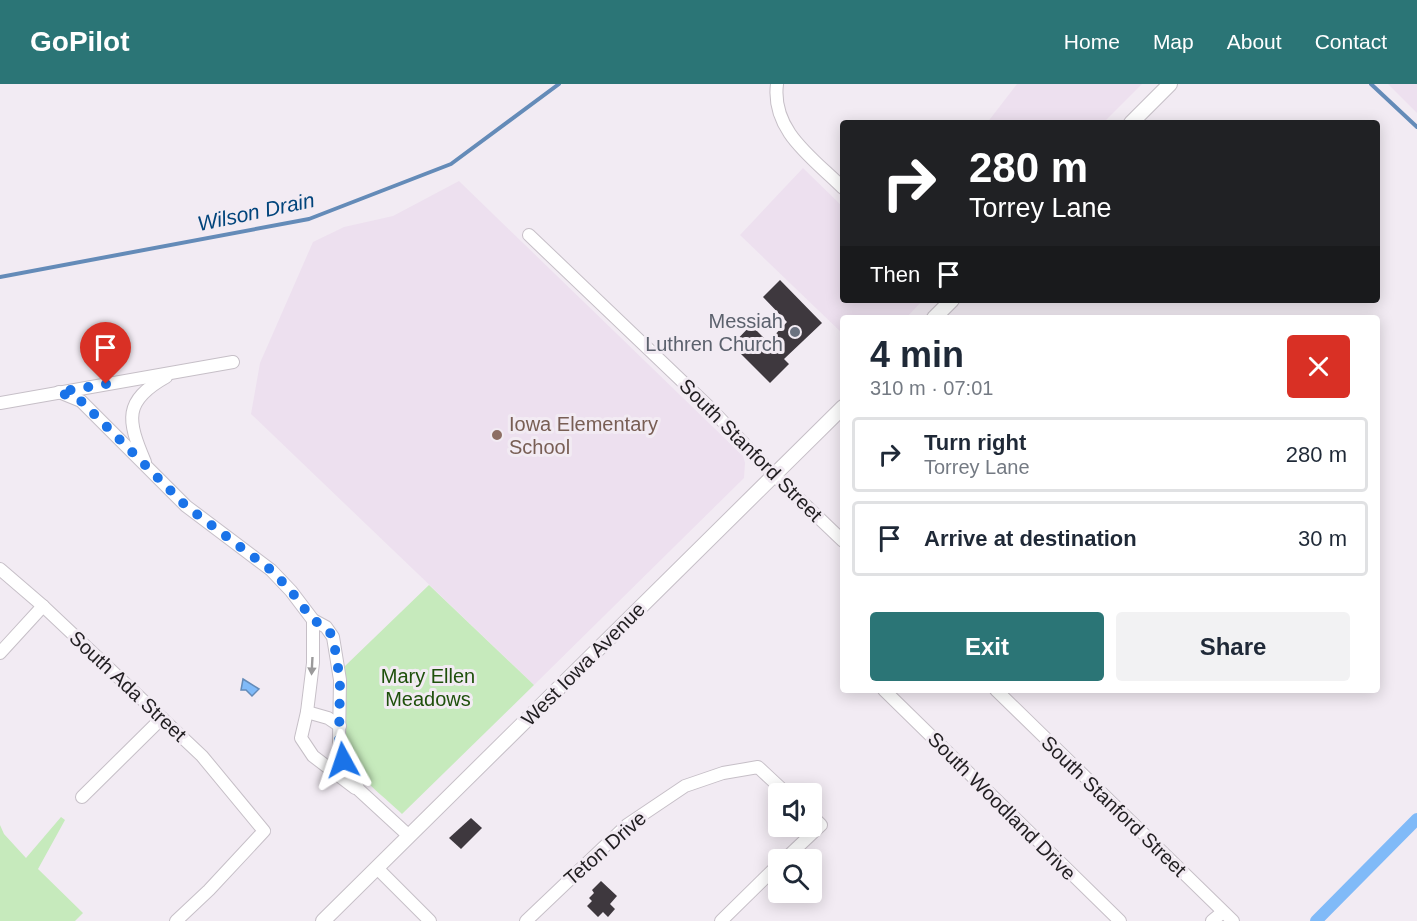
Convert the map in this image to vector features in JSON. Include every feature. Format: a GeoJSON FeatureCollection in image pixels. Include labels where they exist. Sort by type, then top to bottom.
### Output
{"type":"FeatureCollection","features":[{"type":"Feature","properties":{"kind":"street"},"geometry":{"type":"LineString","coordinates":[[777,84],[776,106],[789,136],[840,185]]}},
{"type":"Feature","properties":{"kind":"street"},"geometry":{"type":"LineString","coordinates":[[1134,120],[1170,84]]}},
{"type":"Feature","properties":{"kind":"street","name":"South Stanford Street"},"geometry":{"type":"LineString","coordinates":[[529,235],[708,406],[774,475],[840,538]]}},
{"type":"Feature","properties":{"kind":"street"},"geometry":{"type":"LineString","coordinates":[[937,315],[949,303]]}},
{"type":"Feature","properties":{"kind":"street"},"geometry":{"type":"LineString","coordinates":[[0,403],[233,363]]}},
{"type":"Feature","properties":{"kind":"street"},"geometry":{"type":"LineString","coordinates":[[147,468],[133,428],[135,401],[150,386],[175,372]]}},
{"type":"Feature","properties":{"kind":"street"},"geometry":{"type":"LineString","coordinates":[[59,392],[81,401],[186,506],[271,570],[291,591],[313,620],[326,627],[333,637],[340,680],[339,741],[343,760],[359,790]]}},
{"type":"Feature","properties":{"kind":"street","name":"West Iowa Avenue"},"geometry":{"type":"LineString","coordinates":[[323,921],[840,410]]}},
{"type":"Feature","properties":{"kind":"street","name":"South Ada Street"},"geometry":{"type":"LineString","coordinates":[[0,569],[43,606],[202,756],[264,831],[209,890],[176,921]]}},
{"type":"Feature","properties":{"kind":"street"},"geometry":{"type":"LineString","coordinates":[[0,653],[43,606]]}},
{"type":"Feature","properties":{"kind":"street"},"geometry":{"type":"LineString","coordinates":[[313,620],[313,663],[307,712],[301,738],[303,745],[328,769],[359,790],[409,836]]}},
{"type":"Feature","properties":{"kind":"street","name":"South Woodland Drive"},"geometry":{"type":"LineString","coordinates":[[887,693],[1120,921]]}},
{"type":"Feature","properties":{"kind":"street","name":"South Stanford Street"},"geometry":{"type":"LineString","coordinates":[[999,693],[1233,921]]}},
{"type":"Feature","properties":{"kind":"street"},"geometry":{"type":"LineString","coordinates":[[307,712],[328,718],[340,726]]}},
{"type":"Feature","properties":{"kind":"street"},"geometry":{"type":"LineString","coordinates":[[82,796],[162,718]]}},
{"type":"Feature","properties":{"kind":"street","name":"Teton Drive"},"geometry":{"type":"LineString","coordinates":[[526,921],[627,825],[685,786],[723,773],[758,767],[775,783]]}},
{"type":"Feature","properties":{"kind":"street"},"geometry":{"type":"LineString","coordinates":[[793,849],[803,837]]}},
{"type":"Feature","properties":{"kind":"street"},"geometry":{"type":"LineString","coordinates":[[376,868],[430,921]]}},
{"type":"Feature","properties":{"kind":"street"},"geometry":{"type":"LineString","coordinates":[[721,921],[768,875]]}},
{"type":"Feature","properties":{"kind":"street"},"geometry":{"type":"LineString","coordinates":[[1212,921],[1223,912]]}},
{"type":"Feature","properties":{"kind":"shaded area"},"geometry":{"type":"Polygon","coordinates":[[[1017,84],[1142,84],[1106,120],[989,120],[1017,84]]]}},
{"type":"Feature","properties":{"kind":"shaded area"},"geometry":{"type":"Polygon","coordinates":[[[1388,84],[1417,84],[1417,113],[1388,84]]]}},
{"type":"Feature","properties":{"kind":"shaded area"},"geometry":{"type":"Polygon","coordinates":[[[803,168],[840,204],[840,303],[920,303],[909,315],[840,315],[840,331],[740,235],[803,168]]]}},
{"type":"Feature","properties":{"kind":"shaded area","name":"Iowa Elementary School"},"geometry":{"type":"Polygon","coordinates":[[[459,181],[743,456],[745,463],[744,478],[534,685],[251,414],[260,363],[313,242],[344,227],[393,216],[459,181]]]}},
{"type":"Feature","properties":{"kind":"green space","name":"Mary Ellen Meadows"},"geometry":{"type":"Polygon","coordinates":[[[429,585],[534,685],[402,814],[367,782],[351,760],[345,727],[345,666],[429,585]]]}},
{"type":"Feature","properties":{"kind":"green space"},"geometry":{"type":"Polygon","coordinates":[[[61,817],[65,820],[38,869],[83,913],[75,921],[0,921],[0,825],[4,834],[26,858],[61,817]]]}},
{"type":"Feature","properties":{"kind":"water"},"geometry":{"type":"Polygon","coordinates":[[[243,679],[259,689],[252,696],[246,690],[241,690],[243,679]]]}},
{"type":"Feature","properties":{"kind":"building","name":"Messiah Luthren Church"},"geometry":{"type":"Polygon","coordinates":[[[780,280],[822,323],[784,359],[789,364],[770,383],[732,345],[751,325],[768,342],[787,322],[763,297],[780,280]]]}},
{"type":"Feature","properties":{"kind":"building"},"geometry":{"type":"Polygon","coordinates":[[[471,818],[482,828],[461,849],[449,838],[471,818]]]}},
{"type":"Feature","properties":{"kind":"building"},"geometry":{"type":"Polygon","coordinates":[[[601,881],[617,896],[610,904],[615,909],[608,917],[603,912],[598,917],[587,906],[592,901],[589,898],[594,893],[592,890],[601,881]]]}},
{"type":"Feature","properties":{"kind":"waterway","name":"Wilson Drain"},"geometry":{"type":"LineString","coordinates":[[0,277],[309,219],[451,164],[559,84]]}},
{"type":"Feature","properties":{"kind":"waterway","name":"Wilson Drain"},"geometry":{"type":"LineString","coordinates":[[1371,84],[1417,127]]}},
{"type":"Feature","properties":{"kind":"waterway"},"geometry":{"type":"LineString","coordinates":[[1316,921],[1417,819]]}},
{"type":"Feature","properties":{"kind":"place","name":"Messiah Luthren Church"},"geometry":{"type":"Point","coordinates":[795,332]}},
{"type":"Feature","properties":{"kind":"place","name":"Iowa Elementary School"},"geometry":{"type":"Point","coordinates":[497,435]}},
{"type":"Feature","properties":{"kind":"route"},"geometry":{"type":"LineString","coordinates":[[106,384],[59,392],[81,401],[186,506],[255,555],[291,591],[313,620],[326,627],[333,637],[340,680],[339,741],[343,760]]}}]}
